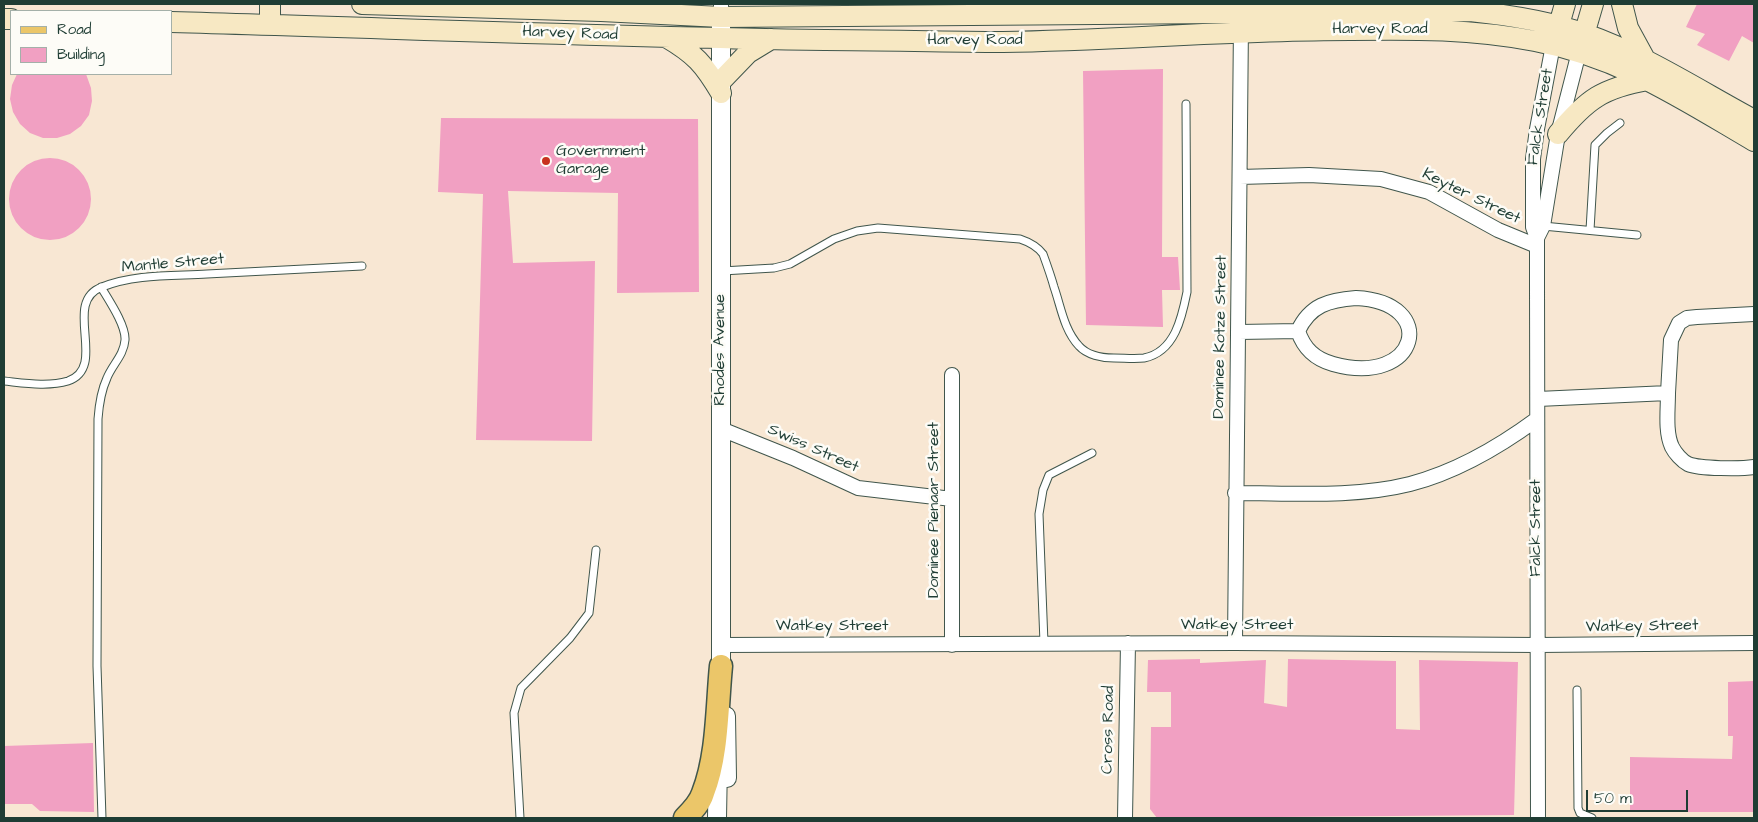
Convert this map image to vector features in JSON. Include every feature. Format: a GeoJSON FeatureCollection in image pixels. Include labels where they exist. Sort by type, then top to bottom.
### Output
{"type":"FeatureCollection","features":[{"type":"Feature","properties":{"kind":"main road"},"geometry":{"type":"LineString","coordinates":[[270,4],[270,25]]}},
{"type":"Feature","properties":{"kind":"main road","name":"Harvey Road"},"geometry":{"type":"LineString","coordinates":[[362,4],[721,10],[1241,23],[1283,30],[1445,30],[1555,36]]}},
{"type":"Feature","properties":{"kind":"main road"},"geometry":{"type":"LineString","coordinates":[[1470,10],[1505,4]]}},
{"type":"Feature","properties":{"kind":"main road"},"geometry":{"type":"LineString","coordinates":[[1555,36],[1565,4]]}},
{"type":"Feature","properties":{"kind":"main road"},"geometry":{"type":"LineString","coordinates":[[1582,43],[1593,4]]}},
{"type":"Feature","properties":{"kind":"main road"},"geometry":{"type":"LineString","coordinates":[[1558,134],[1582,107],[1595,97],[1628,84],[1648,71],[1628,28],[1622,4]]}},
{"type":"Feature","properties":{"kind":"main road","name":"Harvey Road"},"geometry":{"type":"LineString","coordinates":[[172,22],[720,38],[996,42],[1062,41],[1241,23],[1470,10],[1498,14],[1555,36],[1582,43],[1622,68],[1648,71],[1754,120]]}},
{"type":"Feature","properties":{"kind":"main road"},"geometry":{"type":"LineString","coordinates":[[665,36],[692,53],[721,87],[748,54],[771,39]]}},
{"type":"Feature","properties":{"kind":"main road","name":"Harvey Road"},"geometry":{"type":"LineString","coordinates":[[1648,71],[1754,142]]}},
{"type":"Feature","properties":{"kind":"main road"},"geometry":{"type":"LineString","coordinates":[[685,818],[693,811],[703,794],[710,771],[721,655]]}},
{"type":"Feature","properties":{"kind":"street","name":"Rhodes Avenue"},"geometry":{"type":"LineString","coordinates":[[717,818],[719,713],[722,696],[721,10]]}},
{"type":"Feature","properties":{"kind":"street","name":"Dominee Kotze Street"},"geometry":{"type":"LineString","coordinates":[[1235,643],[1241,23]]}},
{"type":"Feature","properties":{"kind":"street","name":"Falck Street"},"geometry":{"type":"LineString","coordinates":[[1539,237],[1534,227],[1533,159],[1555,36]]}},
{"type":"Feature","properties":{"kind":"street","name":"Falck Street"},"geometry":{"type":"LineString","coordinates":[[1538,818],[1537,419],[1539,237],[1558,134],[1582,43]]}},
{"type":"Feature","properties":{"kind":"street","name":"Keyter Street"},"geometry":{"type":"LineString","coordinates":[[1240,177],[1309,175],[1381,178],[1429,192],[1498,230],[1539,237]]}},
{"type":"Feature","properties":{"kind":"street"},"geometry":{"type":"LineString","coordinates":[[1369,298],[1395,308],[1404,318],[1410,330],[1409,342],[1404,352],[1395,360],[1381,366],[1368,368],[1347,368],[1325,361],[1311,353],[1302,343],[1298,332],[1303,320],[1314,310],[1326,303],[1341,299],[1369,298]]}},
{"type":"Feature","properties":{"kind":"street"},"geometry":{"type":"LineString","coordinates":[[1754,314],[1688,318],[1679,323],[1671,340],[1668,393],[1669,435],[1672,447],[1678,456],[1688,464],[1700,467],[1754,467]]}},
{"type":"Feature","properties":{"kind":"street"},"geometry":{"type":"LineString","coordinates":[[1239,332],[1298,332]]}},
{"type":"Feature","properties":{"kind":"street","name":"Dominee Pienaar Street"},"geometry":{"type":"LineString","coordinates":[[952,375],[952,645]]}},
{"type":"Feature","properties":{"kind":"street"},"geometry":{"type":"LineString","coordinates":[[1538,399],[1668,393]]}},
{"type":"Feature","properties":{"kind":"street"},"geometry":{"type":"LineString","coordinates":[[1235,493],[1331,493],[1374,490],[1410,484],[1451,470],[1483,455],[1537,419]]}},
{"type":"Feature","properties":{"kind":"street","name":"Swiss Street"},"geometry":{"type":"LineString","coordinates":[[721,429],[793,458],[858,488],[952,499]]}},
{"type":"Feature","properties":{"kind":"street","name":"Watkey Street"},"geometry":{"type":"LineString","coordinates":[[721,655],[1044,643],[1538,645],[1754,643]]}},
{"type":"Feature","properties":{"kind":"street","name":"Cross Road"},"geometry":{"type":"LineString","coordinates":[[1125,818],[1128,643]]}},
{"type":"Feature","properties":{"kind":"street","name":"Rhodes Avenue"},"geometry":{"type":"LineString","coordinates":[[722,696],[726,712],[727,818]]}},
{"type":"Feature","properties":{"kind":"lane"},"geometry":{"type":"LineString","coordinates":[[722,271],[774,268],[790,264],[834,239],[857,231],[878,228],[1020,239],[1033,244],[1043,254],[1063,317],[1071,335],[1080,348],[1092,355],[1110,358],[1145,358],[1160,351],[1172,338],[1181,320],[1187,292],[1186,104]]}},
{"type":"Feature","properties":{"kind":"lane"},"geometry":{"type":"LineString","coordinates":[[1590,230],[1596,145],[1620,123]]}},
{"type":"Feature","properties":{"kind":"lane"},"geometry":{"type":"LineString","coordinates":[[1539,237],[1590,230],[1637,234]]}},
{"type":"Feature","properties":{"kind":"lane","name":"Mantle Street"},"geometry":{"type":"LineString","coordinates":[[4,381],[30,384],[52,383],[68,380],[80,374],[86,364],[84,311],[86,300],[91,292],[101,287],[146,277],[362,266]]}},
{"type":"Feature","properties":{"kind":"lane"},"geometry":{"type":"LineString","coordinates":[[101,287],[119,316],[125,338],[120,358],[107,376],[99,400],[98,419],[98,666],[102,818]]}},
{"type":"Feature","properties":{"kind":"lane"},"geometry":{"type":"LineString","coordinates":[[1044,643],[1039,514],[1042,490],[1050,474],[1092,453]]}},
{"type":"Feature","properties":{"kind":"lane"},"geometry":{"type":"LineString","coordinates":[[520,818],[514,713],[521,688],[570,638],[589,613],[596,550]]}},
{"type":"Feature","properties":{"kind":"lane"},"geometry":{"type":"LineString","coordinates":[[1577,690],[1578,808],[1580,814],[1592,818]]}},
{"type":"Feature","properties":{"kind":"building"},"geometry":{"type":"Polygon","coordinates":[[[1697,4],[1754,4],[1754,43],[1742,36],[1729,61],[1697,45],[1705,34],[1686,27],[1697,4]]]}},
{"type":"Feature","properties":{"kind":"building"},"geometry":{"type":"Polygon","coordinates":[[[1163,69],[1162,257],[1178,257],[1180,290],[1162,290],[1163,327],[1086,325],[1083,71],[1163,69]]]}},
{"type":"Feature","properties":{"kind":"building"},"geometry":{"type":"Polygon","coordinates":[[[17,75],[86,75],[91,88],[92,101],[89,115],[81,126],[70,134],[57,138],[43,138],[30,133],[20,124],[13,112],[10,99],[12,85],[17,75]]]}},
{"type":"Feature","properties":{"kind":"building"},"geometry":{"type":"Polygon","coordinates":[[[441,118],[698,119],[699,292],[617,293],[618,193],[508,191],[513,263],[595,261],[592,441],[476,440],[483,194],[438,192],[441,118]]]}},
{"type":"Feature","properties":{"kind":"building"},"geometry":{"type":"Polygon","coordinates":[[[50,158],[66,161],[79,170],[88,183],[91,199],[88,215],[79,228],[66,237],[50,240],[34,237],[21,228],[12,215],[9,199],[12,183],[21,170],[34,161],[50,158]]]}},
{"type":"Feature","properties":{"kind":"building"},"geometry":{"type":"Polygon","coordinates":[[[1200,659],[1200,663],[1266,660],[1264,703],[1287,707],[1288,659],[1396,661],[1396,729],[1420,730],[1419,660],[1518,662],[1514,815],[1157,818],[1150,809],[1151,727],[1171,727],[1171,692],[1147,692],[1148,660],[1200,659]]]}},
{"type":"Feature","properties":{"kind":"building"},"geometry":{"type":"Polygon","coordinates":[[[1754,681],[1754,812],[1630,812],[1630,757],[1732,759],[1733,736],[1728,736],[1728,682],[1754,681]]]}},
{"type":"Feature","properties":{"kind":"building"},"geometry":{"type":"Polygon","coordinates":[[[93,743],[94,812],[40,811],[32,804],[4,804],[4,746],[93,743]]]}},
{"type":"Feature","properties":{"kind":"place","name":"Government Garage"},"geometry":{"type":"Point","coordinates":[546,161]}}]}
